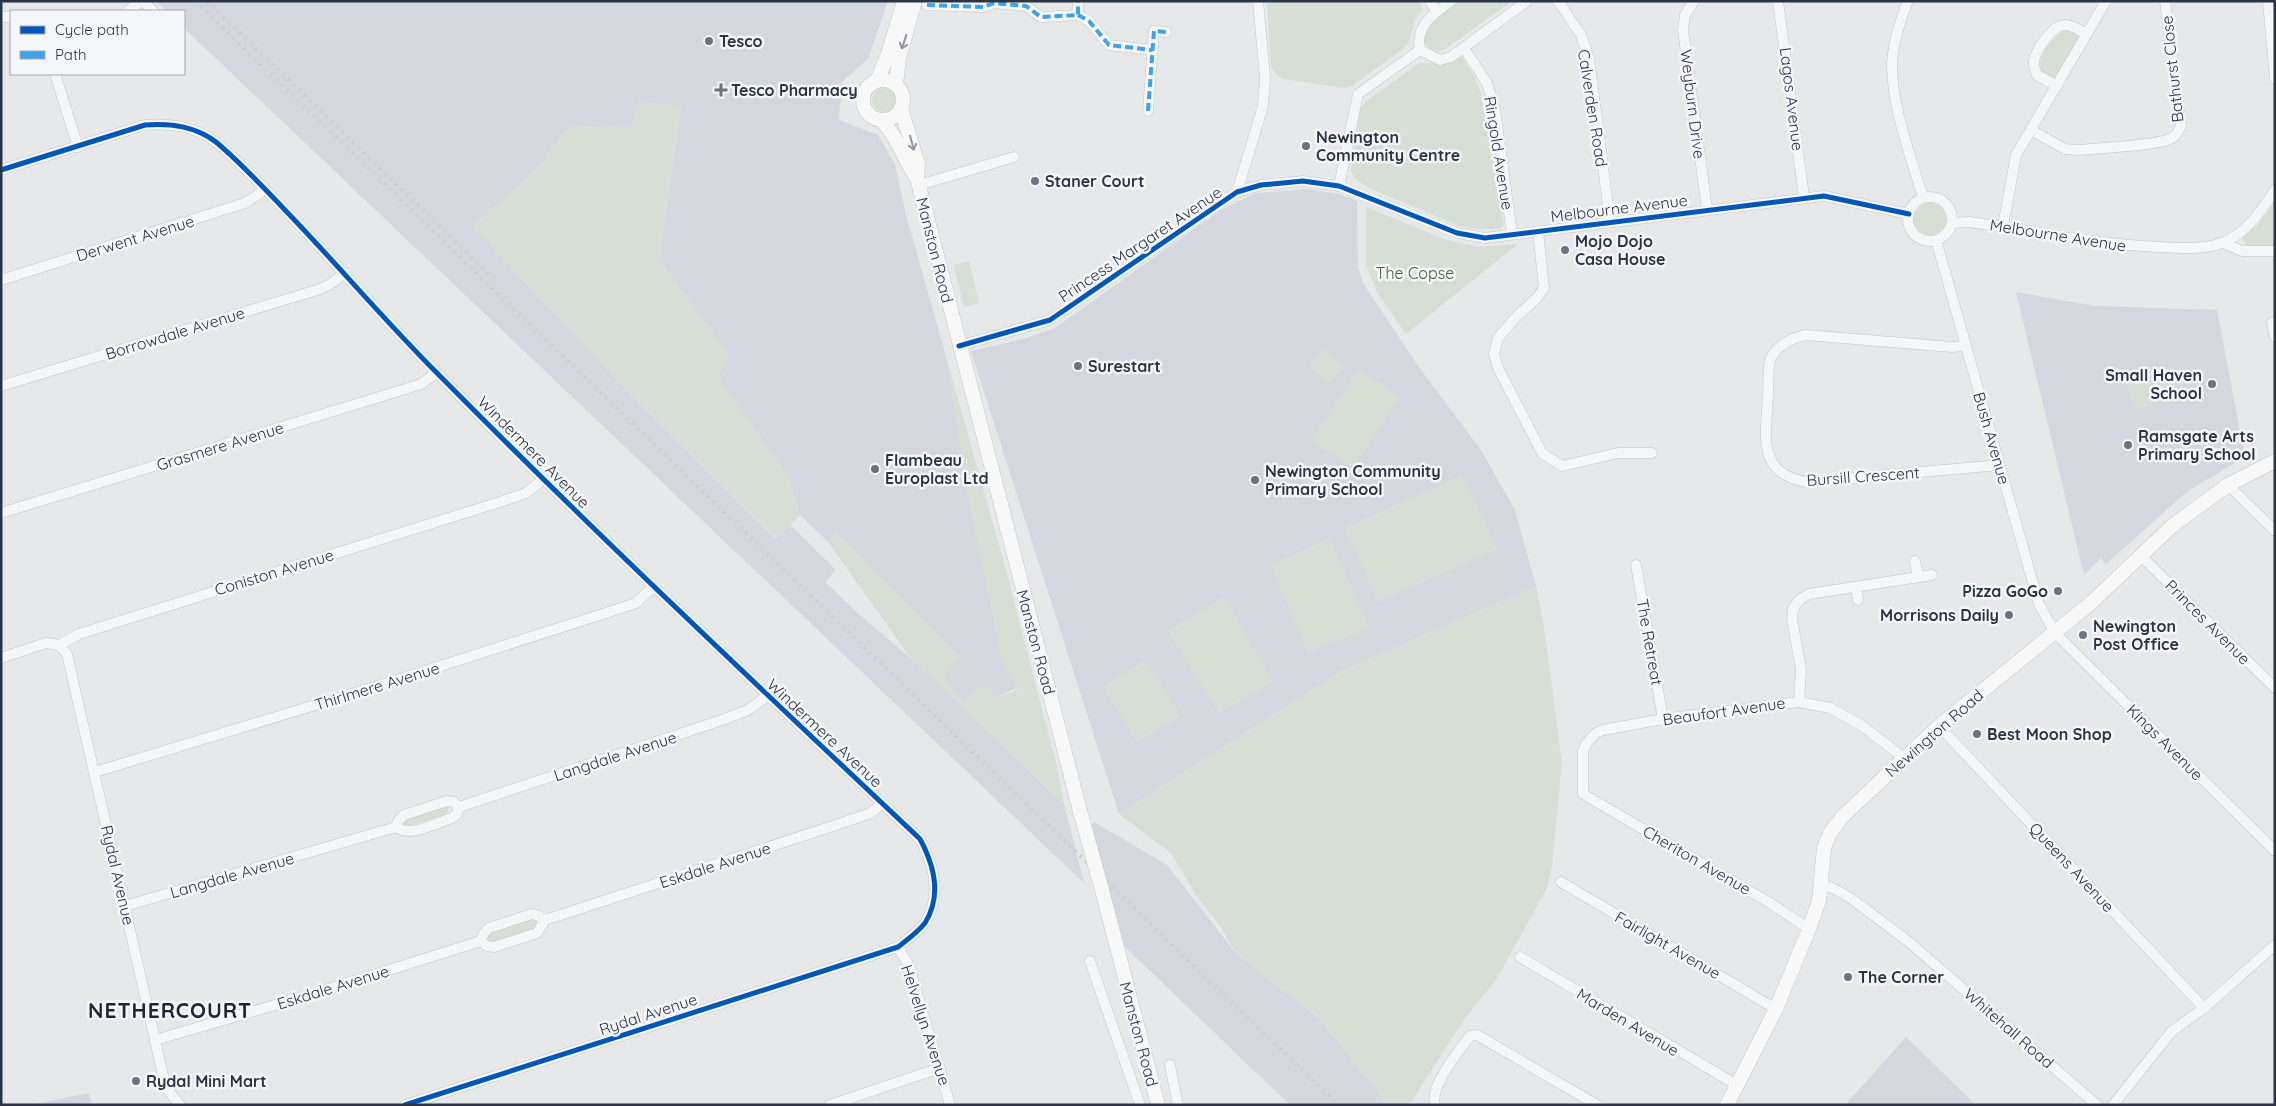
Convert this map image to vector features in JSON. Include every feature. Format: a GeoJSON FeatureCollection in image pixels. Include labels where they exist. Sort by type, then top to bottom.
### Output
{"type":"FeatureCollection","features":[{"type":"Feature","properties":{"kind":"main road","name":"Manston Road"},"geometry":{"type":"LineString","coordinates":[[904,1],[888,54],[877,80],[869,86],[863,99],[869,114],[888,126],[906,164],[918,182]]}},
{"type":"Feature","properties":{"kind":"main road","name":"Manston Road"},"geometry":{"type":"LineString","coordinates":[[921,3],[899,58],[896,84],[903,96],[901,109],[918,164],[918,182],[959,346],[1158,1105]]}},
{"type":"Feature","properties":{"kind":"main road"},"geometry":{"type":"LineString","coordinates":[[877,80],[885,80],[896,84]]}},
{"type":"Feature","properties":{"kind":"main road"},"geometry":{"type":"LineString","coordinates":[[881,120],[893,118],[901,109]]}},
{"type":"Feature","properties":{"kind":"main road","name":"Newington Road"},"geometry":{"type":"LineString","coordinates":[[1727,1105],[1776,1009],[1809,929],[1819,901],[1824,848],[1830,833],[1843,816],[1939,726],[2092,602],[2172,526],[2228,485],[2275,461]]}},
{"type":"Feature","properties":{"kind":"street"},"geometry":{"type":"LineString","coordinates":[[129,10],[142,1],[152,10]]}},
{"type":"Feature","properties":{"kind":"street"},"geometry":{"type":"LineString","coordinates":[[1078,1],[1078,15]]}},
{"type":"Feature","properties":{"kind":"street"},"geometry":{"type":"LineString","coordinates":[[1238,192],[1263,106],[1265,78],[1258,1]]}},
{"type":"Feature","properties":{"kind":"street"},"geometry":{"type":"LineString","coordinates":[[1430,1],[1437,12]]}},
{"type":"Feature","properties":{"kind":"street"},"geometry":{"type":"LineString","coordinates":[[1451,1],[1427,20],[1420,31],[1418,42],[1420,50],[1440,60],[1451,57],[1527,1]]}},
{"type":"Feature","properties":{"kind":"street","name":"Calverden Road"},"geometry":{"type":"LineString","coordinates":[[1558,1],[1581,35],[1589,58],[1610,222]]}},
{"type":"Feature","properties":{"kind":"street","name":"Weyburn Drive"},"geometry":{"type":"LineString","coordinates":[[1694,1],[1685,15],[1684,30],[1707,209]]}},
{"type":"Feature","properties":{"kind":"street","name":"Lagos Avenue"},"geometry":{"type":"LineString","coordinates":[[1778,1],[1804,198]]}},
{"type":"Feature","properties":{"kind":"street"},"geometry":{"type":"LineString","coordinates":[[1908,1],[1895,39],[1892,63],[1894,86],[1923,198]]}},
{"type":"Feature","properties":{"kind":"street"},"geometry":{"type":"LineString","coordinates":[[2003,226],[2015,160],[2106,1]]}},
{"type":"Feature","properties":{"kind":"street","name":"Bathurst Close"},"geometry":{"type":"LineString","coordinates":[[2031,130],[2065,149],[2077,150],[2157,142],[2170,140],[2176,135],[2181,126],[2165,1]]}},
{"type":"Feature","properties":{"kind":"street"},"geometry":{"type":"LineString","coordinates":[[2268,1],[2275,78]]}},
{"type":"Feature","properties":{"kind":"street"},"geometry":{"type":"LineString","coordinates":[[921,3],[983,7],[997,3],[1026,6],[1041,17],[1078,15],[1088,21],[1109,45],[1152,50]]}},
{"type":"Feature","properties":{"kind":"street"},"geometry":{"type":"LineString","coordinates":[[2057,86],[2037,75],[2034,63],[2035,57],[2056,27],[2068,24],[2087,34]]}},
{"type":"Feature","properties":{"kind":"street"},"geometry":{"type":"LineString","coordinates":[[1148,111],[1154,31],[1166,32]]}},
{"type":"Feature","properties":{"kind":"street","name":"Ringold Avenue"},"geometry":{"type":"LineString","coordinates":[[1464,48],[1487,83],[1495,110],[1512,234]]}},
{"type":"Feature","properties":{"kind":"street"},"geometry":{"type":"LineString","coordinates":[[1339,186],[1358,94],[1420,50]]}},
{"type":"Feature","properties":{"kind":"street"},"geometry":{"type":"LineString","coordinates":[[55,75],[78,147]]}},
{"type":"Feature","properties":{"kind":"street","name":"Windermere Avenue"},"geometry":{"type":"LineString","coordinates":[[1,170],[145,125],[162,124],[192,128],[215,141],[345,273],[436,373],[653,587],[920,840],[929,856],[934,874],[935,893],[925,922],[898,947]]}},
{"type":"Feature","properties":{"kind":"street"},"geometry":{"type":"LineString","coordinates":[[918,182],[1014,157]]}},
{"type":"Feature","properties":{"kind":"street","name":"Princess Margaret Avenue"},"geometry":{"type":"LineString","coordinates":[[959,346],[1050,320],[1238,192],[1278,182],[1303,181],[1339,186]]}},
{"type":"Feature","properties":{"kind":"street","name":"Melbourne Avenue"},"geometry":{"type":"LineString","coordinates":[[1339,186],[1457,233],[1485,238],[1824,196],[1909,214]]}},
{"type":"Feature","properties":{"kind":"street","name":"Derwent Avenue"},"geometry":{"type":"LineString","coordinates":[[1,280],[245,203],[265,190]]}},
{"type":"Feature","properties":{"kind":"street","name":"Melbourne Avenue"},"geometry":{"type":"LineString","coordinates":[[1952,224],[1970,222],[2123,246],[2184,249],[2223,243],[2248,226],[2275,190]]}},
{"type":"Feature","properties":{"kind":"street"},"geometry":{"type":"LineString","coordinates":[[1923,198],[1936,198],[1951,210],[1952,224],[1946,234],[1936,240],[1922,239],[1916,235],[1909,222],[1909,214],[1916,202],[1923,198]]}},
{"type":"Feature","properties":{"kind":"street"},"geometry":{"type":"LineString","coordinates":[[1538,231],[1544,288],[1538,298],[1517,316],[1498,338],[1494,349],[1498,368],[1518,408],[1542,453],[1562,466],[1618,453],[1652,453]]}},
{"type":"Feature","properties":{"kind":"street","name":"Bush Avenue"},"geometry":{"type":"LineString","coordinates":[[1936,240],[2039,604],[2055,633]]}},
{"type":"Feature","properties":{"kind":"street","name":"Melbourne Avenue"},"geometry":{"type":"LineString","coordinates":[[2223,243],[2242,251],[2275,251]]}},
{"type":"Feature","properties":{"kind":"street","name":"Borrowdale Avenue"},"geometry":{"type":"LineString","coordinates":[[1,386],[317,290],[329,285],[345,273]]}},
{"type":"Feature","properties":{"kind":"street"},"geometry":{"type":"LineString","coordinates":[[2275,322],[2272,323],[2275,337]]}},
{"type":"Feature","properties":{"kind":"street","name":"Bursill Crescent"},"geometry":{"type":"LineString","coordinates":[[1965,346],[1952,348],[1806,335],[1792,338],[1781,346],[1770,359],[1766,448],[1777,469],[1786,475],[1808,482],[2000,465]]}},
{"type":"Feature","properties":{"kind":"street","name":"Grasmere Avenue"},"geometry":{"type":"LineString","coordinates":[[1,513],[421,384],[436,373]]}},
{"type":"Feature","properties":{"kind":"street","name":"Coniston Avenue"},"geometry":{"type":"LineString","coordinates":[[1,658],[46,644],[59,645],[79,634],[526,493],[544,479]]}},
{"type":"Feature","properties":{"kind":"street"},"geometry":{"type":"LineString","coordinates":[[2228,485],[2275,531]]}},
{"type":"Feature","properties":{"kind":"street","name":"Princes Avenue"},"geometry":{"type":"LineString","coordinates":[[2141,556],[2275,688]]}},
{"type":"Feature","properties":{"kind":"street"},"geometry":{"type":"LineString","coordinates":[[1915,561],[1918,577]]}},
{"type":"Feature","properties":{"kind":"street","name":"The Retreat"},"geometry":{"type":"LineString","coordinates":[[1636,565],[1663,719]]}},
{"type":"Feature","properties":{"kind":"street"},"geometry":{"type":"LineString","coordinates":[[1799,702],[1801,669],[1792,619],[1793,609],[1799,600],[1808,594],[1932,576]]}},
{"type":"Feature","properties":{"kind":"street","name":"Thirlmere Avenue"},"geometry":{"type":"LineString","coordinates":[[95,772],[372,688],[606,613],[636,603],[653,587]]}},
{"type":"Feature","properties":{"kind":"street"},"geometry":{"type":"LineString","coordinates":[[1856,588],[1858,600]]}},
{"type":"Feature","properties":{"kind":"street","name":"Kings Avenue"},"geometry":{"type":"LineString","coordinates":[[2055,633],[2275,851]]}},
{"type":"Feature","properties":{"kind":"street","name":"Rydal Avenue"},"geometry":{"type":"LineString","coordinates":[[59,645],[67,654],[168,1090],[180,1105]]}},
{"type":"Feature","properties":{"kind":"street","name":"Langdale Avenue"},"geometry":{"type":"LineString","coordinates":[[459,807],[722,720],[748,710],[767,696]]}},
{"type":"Feature","properties":{"kind":"street","name":"Beaufort Avenue"},"geometry":{"type":"LineString","coordinates":[[1583,794],[1583,751],[1591,737],[1604,730],[1663,719],[1799,702],[1830,708],[1861,725],[1904,758]]}},
{"type":"Feature","properties":{"kind":"street","name":"Queens Avenue"},"geometry":{"type":"LineString","coordinates":[[1939,726],[2204,1008]]}},
{"type":"Feature","properties":{"kind":"street","name":"Cheriton Avenue"},"geometry":{"type":"LineString","coordinates":[[1583,794],[1770,902],[1809,929]]}},
{"type":"Feature","properties":{"kind":"street","name":"Langdale Avenue"},"geometry":{"type":"LineString","coordinates":[[396,827],[404,815],[447,801],[454,802],[459,807]]}},
{"type":"Feature","properties":{"kind":"street","name":"Eskdale Avenue"},"geometry":{"type":"LineString","coordinates":[[481,941],[487,946],[494,947],[537,933],[545,920],[871,813],[882,803]]}},
{"type":"Feature","properties":{"kind":"street","name":"Langdale Avenue"},"geometry":{"type":"LineString","coordinates":[[396,827],[401,831],[409,832],[452,818],[457,814],[459,807]]}},
{"type":"Feature","properties":{"kind":"street","name":"Langdale Avenue"},"geometry":{"type":"LineString","coordinates":[[125,906],[396,827]]}},
{"type":"Feature","properties":{"kind":"street","name":"Fairlight Avenue"},"geometry":{"type":"LineString","coordinates":[[1561,882],[1776,1009]]}},
{"type":"Feature","properties":{"kind":"street","name":"Whitehall Road"},"geometry":{"type":"LineString","coordinates":[[1822,884],[1852,899],[1910,942],[2097,1105]]}},
{"type":"Feature","properties":{"kind":"street","name":"Eskdale Avenue"},"geometry":{"type":"LineString","coordinates":[[481,941],[484,933],[489,928],[532,914],[545,920]]}},
{"type":"Feature","properties":{"kind":"street","name":"Eskdale Avenue"},"geometry":{"type":"LineString","coordinates":[[155,1040],[316,993],[481,941]]}},
{"type":"Feature","properties":{"kind":"street"},"geometry":{"type":"LineString","coordinates":[[2113,1105],[2172,1032],[2204,1008],[2275,945]]}},
{"type":"Feature","properties":{"kind":"street","name":"Rydal Avenue"},"geometry":{"type":"LineString","coordinates":[[404,1105],[898,947]]}},
{"type":"Feature","properties":{"kind":"street","name":"Helvellyn Avenue"},"geometry":{"type":"LineString","coordinates":[[898,947],[909,966],[950,1105]]}},
{"type":"Feature","properties":{"kind":"street","name":"Marden Avenue"},"geometry":{"type":"LineString","coordinates":[[1520,957],[1737,1084]]}},
{"type":"Feature","properties":{"kind":"street","name":"Manston Road"},"geometry":{"type":"LineString","coordinates":[[1090,961],[1140,1105]]}},
{"type":"Feature","properties":{"kind":"street"},"geometry":{"type":"LineString","coordinates":[[1435,1105],[1434,1091],[1470,1036],[1477,1035],[1597,1105]]}},
{"type":"Feature","properties":{"kind":"street","name":"Manston Road"},"geometry":{"type":"LineString","coordinates":[[1170,1065],[1178,1105]]}},
{"type":"Feature","properties":{"kind":"street"},"geometry":{"type":"LineString","coordinates":[[830,1105],[940,1068]]}},
{"type":"Feature","properties":{"kind":"shaded area"},"geometry":{"type":"Polygon","coordinates":[[[156,1],[888,1],[868,59],[842,82],[839,120],[878,135],[895,164],[906,215],[946,356],[1002,660],[1018,687],[998,697],[963,703],[942,678],[959,657],[836,533],[828,542],[800,515],[788,476],[717,377],[728,354],[659,260],[681,106],[631,128],[571,126],[532,173],[473,226],[632,396],[776,539],[790,525],[836,570],[825,582],[922,668],[1064,804],[1084,883],[185,29],[185,10],[165,10],[156,1]]]}},
{"type":"Feature","properties":{"kind":"shaded area","name":"Newington Community Primary School"},"geometry":{"type":"Polygon","coordinates":[[[1309,189],[1339,194],[1357,201],[1358,268],[1364,285],[1416,363],[1481,450],[1515,510],[1536,586],[1342,671],[1119,814],[971,351],[1023,339],[1055,328],[1221,210],[1256,193],[1309,189]]]}},
{"type":"Feature","properties":{"kind":"shaded area","name":"Ramsgate Arts Primary School"},"geometry":{"type":"Polygon","coordinates":[[[2016,292],[2095,306],[2217,310],[2245,457],[2188,491],[2106,564],[2101,558],[2084,575],[2016,292]]]}},
{"type":"Feature","properties":{"kind":"shaded area"},"geometry":{"type":"Polygon","coordinates":[[[1094,822],[1167,865],[1235,952],[1321,1020],[1388,1105],[1290,1105],[1125,947],[1091,827],[1094,822]]]}},
{"type":"Feature","properties":{"kind":"shaded area"},"geometry":{"type":"Polygon","coordinates":[[[1906,1037],[1976,1105],[1845,1105],[1906,1037]]]}},
{"type":"Feature","properties":{"kind":"shaded area"},"geometry":{"type":"Polygon","coordinates":[[[89,1093],[92,1105],[30,1105],[89,1093]]]}},
{"type":"Feature","properties":{"kind":"green space"},"geometry":{"type":"Polygon","coordinates":[[[1267,1],[1419,1],[1423,9],[1415,19],[1408,44],[1352,86],[1345,88],[1283,79],[1276,75],[1271,66],[1267,1]]]}},
{"type":"Feature","properties":{"kind":"green space"},"geometry":{"type":"Polygon","coordinates":[[[1456,1],[1512,1],[1444,50],[1432,50],[1423,40],[1425,33],[1431,22],[1456,1]]]}},
{"type":"Feature","properties":{"kind":"green space"},"geometry":{"type":"Polygon","coordinates":[[[2069,29],[2080,37],[2055,80],[2041,72],[2041,59],[2047,46],[2057,36],[2069,29]]]}},
{"type":"Feature","properties":{"kind":"green space"},"geometry":{"type":"Polygon","coordinates":[[[1462,57],[1475,78],[1482,97],[1504,225],[1500,229],[1474,229],[1460,226],[1371,189],[1355,179],[1351,170],[1360,109],[1365,102],[1419,63],[1439,64],[1462,57]]]}},
{"type":"Feature","properties":{"kind":"green space"},"geometry":{"type":"Polygon","coordinates":[[[884,88],[892,92],[896,100],[892,108],[884,112],[876,108],[872,100],[876,92],[884,88]]]}},
{"type":"Feature","properties":{"kind":"green space"},"geometry":{"type":"Polygon","coordinates":[[[638,101],[681,106],[659,260],[728,354],[718,377],[788,476],[800,515],[777,539],[632,396],[472,226],[532,173],[571,126],[631,128],[638,101]]]}},
{"type":"Feature","properties":{"kind":"green space"},"geometry":{"type":"Polygon","coordinates":[[[2275,202],[2275,246],[2247,246],[2243,240],[2244,235],[2257,226],[2275,202]]]}},
{"type":"Feature","properties":{"kind":"green space"},"geometry":{"type":"Polygon","coordinates":[[[1930,203],[1936,204],[1941,208],[1945,213],[1945,225],[1941,230],[1936,234],[1930,235],[1924,234],[1919,230],[1915,225],[1914,219],[1915,213],[1919,208],[1924,204],[1930,203]]]}},
{"type":"Feature","properties":{"kind":"green space","name":"The Copse"},"geometry":{"type":"Polygon","coordinates":[[[1366,207],[1447,240],[1478,247],[1518,244],[1406,334],[1378,294],[1366,265],[1366,207]]]}},
{"type":"Feature","properties":{"kind":"green space"},"geometry":{"type":"Polygon","coordinates":[[[969,261],[979,303],[964,307],[954,265],[969,261]]]}},
{"type":"Feature","properties":{"kind":"green space"},"geometry":{"type":"Polygon","coordinates":[[[1322,350],[1345,366],[1330,382],[1309,368],[1322,350]]]}},
{"type":"Feature","properties":{"kind":"green space"},"geometry":{"type":"Polygon","coordinates":[[[946,356],[1006,570],[1057,767],[1064,804],[912,660],[828,542],[836,532],[960,657],[943,678],[963,702],[982,687],[987,687],[998,697],[1013,692],[1017,688],[1002,660],[967,491],[946,356]]]}},
{"type":"Feature","properties":{"kind":"green space"},"geometry":{"type":"Polygon","coordinates":[[[1359,369],[1400,397],[1353,468],[1311,440],[1359,369]]]}},
{"type":"Feature","properties":{"kind":"green space"},"geometry":{"type":"Polygon","coordinates":[[[2180,372],[2186,398],[2134,410],[2128,384],[2180,372]]]}},
{"type":"Feature","properties":{"kind":"green space"},"geometry":{"type":"Polygon","coordinates":[[[1462,475],[1497,549],[1378,602],[1345,528],[1462,475]]]}},
{"type":"Feature","properties":{"kind":"green space"},"geometry":{"type":"Polygon","coordinates":[[[1329,538],[1369,628],[1308,653],[1271,565],[1329,538]]]}},
{"type":"Feature","properties":{"kind":"green space"},"geometry":{"type":"Polygon","coordinates":[[[1536,586],[1544,627],[1562,762],[1552,866],[1547,888],[1496,980],[1465,1018],[1409,1105],[1388,1105],[1321,1020],[1235,952],[1221,927],[1198,898],[1171,853],[1119,814],[1342,671],[1536,586]]]}},
{"type":"Feature","properties":{"kind":"green space"},"geometry":{"type":"Polygon","coordinates":[[[1224,597],[1273,682],[1219,713],[1168,631],[1224,597]]]}},
{"type":"Feature","properties":{"kind":"green space"},"geometry":{"type":"Polygon","coordinates":[[[1146,660],[1181,716],[1137,742],[1103,686],[1146,660]]]}},
{"type":"Feature","properties":{"kind":"green space"},"geometry":{"type":"Polygon","coordinates":[[[446,806],[449,809],[447,814],[408,827],[403,825],[405,820],[446,806]]]}},
{"type":"Feature","properties":{"kind":"green space"},"geometry":{"type":"Polygon","coordinates":[[[532,919],[537,923],[534,929],[493,942],[487,940],[490,932],[532,919]]]}},
{"type":"Feature","properties":{"kind":"railway"},"geometry":{"type":"LineString","coordinates":[[195,1],[1338,1105]]}},
{"type":"Feature","properties":{"kind":"railway"},"geometry":{"type":"LineString","coordinates":[[207,1],[489,274]]}},
{"type":"Feature","properties":{"kind":"marked path"},"geometry":{"type":"LineString","coordinates":[[927,5],[983,7],[994,3],[1026,6],[1041,17],[1078,15],[1078,1]]}},
{"type":"Feature","properties":{"kind":"marked path"},"geometry":{"type":"LineString","coordinates":[[1078,15],[1089,21],[1109,45],[1152,50]]}},
{"type":"Feature","properties":{"kind":"marked path"},"geometry":{"type":"LineString","coordinates":[[1148,111],[1154,31],[1166,32]]}},
{"type":"Feature","properties":{"kind":"cycle path"},"geometry":{"type":"LineString","coordinates":[[1,170],[145,125],[173,125],[191,129],[216,142],[260,184],[418,354],[497,433],[677,609],[920,839],[925,849],[932,870],[935,891],[930,913],[925,923],[916,933],[898,947],[405,1105]]}},
{"type":"Feature","properties":{"kind":"cycle path"},"geometry":{"type":"LineString","coordinates":[[959,346],[1050,320],[1237,192],[1261,185],[1303,181],[1339,186],[1457,233],[1485,238],[1824,196],[1909,214]]}},
{"type":"Feature","properties":{"kind":"place","name":"Tesco"},"geometry":{"type":"Point","coordinates":[709,41]}},
{"type":"Feature","properties":{"kind":"place","name":"Tesco Pharmacy"},"geometry":{"type":"Point","coordinates":[721,90]}},
{"type":"Feature","properties":{"kind":"place","name":"Newington Community Centre"},"geometry":{"type":"Point","coordinates":[1306,146]}},
{"type":"Feature","properties":{"kind":"place","name":"Staner Court"},"geometry":{"type":"Point","coordinates":[1035,181]}},
{"type":"Feature","properties":{"kind":"place","name":"Mojo Dojo Casa House"},"geometry":{"type":"Point","coordinates":[1565,250]}},
{"type":"Feature","properties":{"kind":"place","name":"Surestart"},"geometry":{"type":"Point","coordinates":[1078,366]}},
{"type":"Feature","properties":{"kind":"place","name":"Small Haven School"},"geometry":{"type":"Point","coordinates":[2212,384]}},
{"type":"Feature","properties":{"kind":"place","name":"Ramsgate Arts Primary School"},"geometry":{"type":"Point","coordinates":[2128,445]}},
{"type":"Feature","properties":{"kind":"place","name":"Flambeau Europlast Ltd"},"geometry":{"type":"Point","coordinates":[875,469]}},
{"type":"Feature","properties":{"kind":"place","name":"Newington Community Primary School"},"geometry":{"type":"Point","coordinates":[1255,480]}},
{"type":"Feature","properties":{"kind":"place","name":"Pizza GoGo"},"geometry":{"type":"Point","coordinates":[2058,591]}},
{"type":"Feature","properties":{"kind":"place","name":"Morrisons Daily"},"geometry":{"type":"Point","coordinates":[2009,615]}},
{"type":"Feature","properties":{"kind":"place","name":"Newington Post Office"},"geometry":{"type":"Point","coordinates":[2083,635]}},
{"type":"Feature","properties":{"kind":"place","name":"Best Moon Shop"},"geometry":{"type":"Point","coordinates":[1977,734]}},
{"type":"Feature","properties":{"kind":"place","name":"The Corner"},"geometry":{"type":"Point","coordinates":[1848,977]}},
{"type":"Feature","properties":{"kind":"place","name":"Rydal Mini Mart"},"geometry":{"type":"Point","coordinates":[136,1081]}},
{"type":"Feature","properties":{"kind":"district","name":"NETHERCOURT"},"geometry":{"type":"Point","coordinates":[170,1011]}}]}
